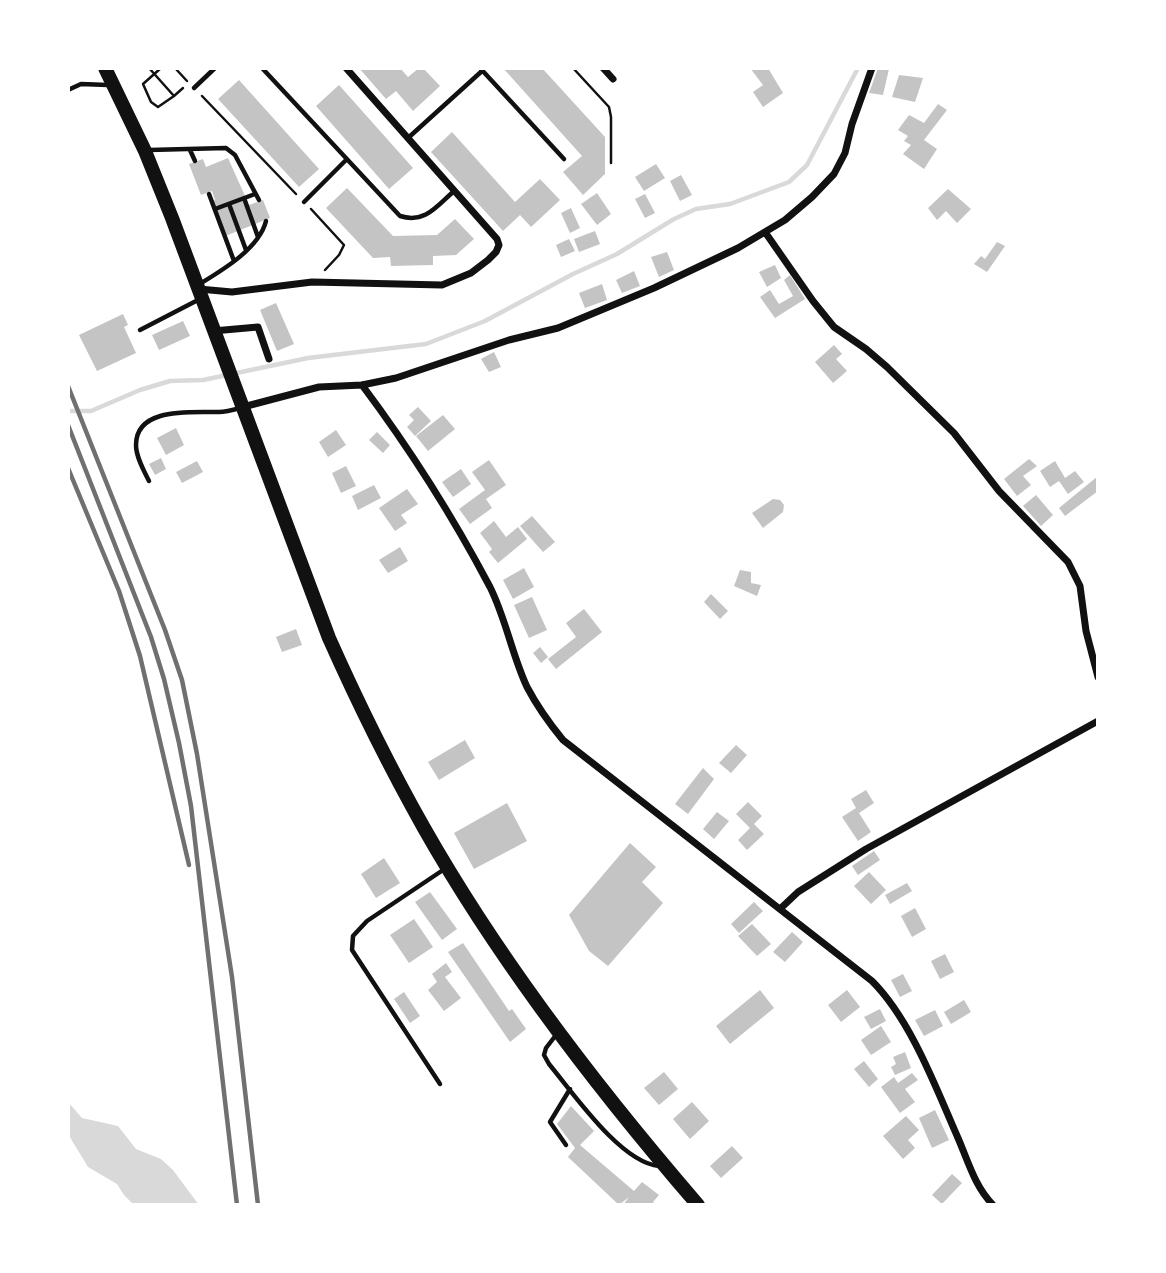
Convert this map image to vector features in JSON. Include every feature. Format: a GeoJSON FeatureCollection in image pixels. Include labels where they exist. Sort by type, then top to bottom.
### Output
{"type":"FeatureCollection","features":[{"type":"Feature","properties":{"kind":"main road"},"geometry":{"type":"LineString","coordinates":[[105,68],[145,151],[312,594],[354,694],[402,789],[447,867],[531,994],[698,1205]]}},
{"type":"Feature","properties":{"kind":"street"},"geometry":{"type":"LineString","coordinates":[[199,291],[232,292],[312,282],[442,285],[471,273],[496,252],[499,245],[497,239],[346,68]]}},
{"type":"Feature","properties":{"kind":"street"},"geometry":{"type":"LineString","coordinates":[[603,68],[612,79]]}},
{"type":"Feature","properties":{"kind":"street"},"geometry":{"type":"LineString","coordinates":[[240,402],[319,387],[362,385],[396,378],[558,328],[738,248],[803,205],[834,174],[845,153],[852,124],[872,68]]}},
{"type":"Feature","properties":{"kind":"street"},"geometry":{"type":"LineString","coordinates":[[765,232],[834,327],[887,367],[954,433],[999,491],[1068,562],[1080,586],[1086,631],[1098,677]]}},
{"type":"Feature","properties":{"kind":"street"},"geometry":{"type":"LineString","coordinates":[[216,338],[258,327],[269,359]]}},
{"type":"Feature","properties":{"kind":"street"},"geometry":{"type":"LineString","coordinates":[[362,385],[426,476],[492,590],[527,687],[546,719],[563,740],[872,981],[887,996],[933,1080],[977,1183],[993,1205]]}},
{"type":"Feature","properties":{"kind":"street"},"geometry":{"type":"LineString","coordinates":[[780,909],[798,892],[866,849],[1098,721]]}},
{"type":"Feature","properties":{"kind":"lane"},"geometry":{"type":"LineString","coordinates":[[194,88],[215,68]]}},
{"type":"Feature","properties":{"kind":"lane"},"geometry":{"type":"LineString","coordinates":[[262,68],[400,216],[413,220],[426,215],[454,191]]}},
{"type":"Feature","properties":{"kind":"lane"},"geometry":{"type":"LineString","coordinates":[[408,138],[481,69],[564,159]]}},
{"type":"Feature","properties":{"kind":"lane"},"geometry":{"type":"LineString","coordinates":[[68,90],[81,83],[114,85]]}},
{"type":"Feature","properties":{"kind":"lane"},"geometry":{"type":"LineString","coordinates":[[145,151],[226,148],[236,155],[258,200]]}},
{"type":"Feature","properties":{"kind":"lane"},"geometry":{"type":"LineString","coordinates":[[190,150],[195,162]]}},
{"type":"Feature","properties":{"kind":"lane"},"geometry":{"type":"LineString","coordinates":[[304,202],[347,159]]}},
{"type":"Feature","properties":{"kind":"lane"},"geometry":{"type":"LineString","coordinates":[[208,194],[234,261]]}},
{"type":"Feature","properties":{"kind":"lane"},"geometry":{"type":"LineString","coordinates":[[215,209],[255,194]]}},
{"type":"Feature","properties":{"kind":"lane"},"geometry":{"type":"LineString","coordinates":[[244,198],[258,237]]}},
{"type":"Feature","properties":{"kind":"lane"},"geometry":{"type":"LineString","coordinates":[[229,204],[246,250]]}},
{"type":"Feature","properties":{"kind":"lane"},"geometry":{"type":"LineString","coordinates":[[140,330],[199,291],[234,261],[258,237],[266,221]]}},
{"type":"Feature","properties":{"kind":"lane"},"geometry":{"type":"LineString","coordinates":[[149,481],[135,447],[138,435],[152,419],[174,413],[222,413],[240,402]]}},
{"type":"Feature","properties":{"kind":"lane"},"geometry":{"type":"LineString","coordinates":[[440,1084],[352,950],[353,936],[367,921],[447,867]]}},
{"type":"Feature","properties":{"kind":"lane"},"geometry":{"type":"LineString","coordinates":[[559,1032],[546,1048],[544,1055],[569,1089],[598,1123],[638,1160],[648,1165],[665,1166]]}},
{"type":"Feature","properties":{"kind":"lane"},"geometry":{"type":"LineString","coordinates":[[566,1145],[550,1122],[569,1089]]}},
{"type":"Feature","properties":{"kind":"path"},"geometry":{"type":"LineString","coordinates":[[149,68],[174,96]]}},
{"type":"Feature","properties":{"kind":"path"},"geometry":{"type":"LineString","coordinates":[[160,68],[143,84],[154,106],[158,107],[190,83],[175,68]]}},
{"type":"Feature","properties":{"kind":"path"},"geometry":{"type":"LineString","coordinates":[[573,68],[608,107],[611,117],[611,163]]}},
{"type":"Feature","properties":{"kind":"path"},"geometry":{"type":"LineString","coordinates":[[194,88],[344,245],[331,265],[312,282]]}},
{"type":"Feature","properties":{"kind":"shaded area"},"geometry":{"type":"Polygon","coordinates":[[[68,1102],[82,1118],[118,1126],[136,1149],[161,1159],[173,1170],[199,1205],[134,1205],[117,1184],[88,1167],[68,1134],[68,1102]]]}},
{"type":"Feature","properties":{"kind":"building"},"geometry":{"type":"Polygon","coordinates":[[[359,68],[400,68],[408,77],[423,68],[440,86],[413,111],[396,91],[386,99],[359,68]]]}},
{"type":"Feature","properties":{"kind":"building"},"geometry":{"type":"Polygon","coordinates":[[[503,68],[542,68],[605,137],[605,174],[583,195],[563,172],[582,156],[503,68]]]}},
{"type":"Feature","properties":{"kind":"building"},"geometry":{"type":"Polygon","coordinates":[[[750,68],[768,68],[783,93],[763,107],[753,92],[763,85],[750,68]]]}},
{"type":"Feature","properties":{"kind":"building"},"geometry":{"type":"Polygon","coordinates":[[[878,68],[889,69],[883,95],[869,93],[878,68]]]}},
{"type":"Feature","properties":{"kind":"building"},"geometry":{"type":"Polygon","coordinates":[[[899,75],[923,78],[915,102],[892,97],[899,75]]]}},
{"type":"Feature","properties":{"kind":"building"},"geometry":{"type":"Polygon","coordinates":[[[239,80],[319,169],[299,187],[218,99],[239,80]]]}},
{"type":"Feature","properties":{"kind":"building"},"geometry":{"type":"Polygon","coordinates":[[[339,85],[413,168],[389,189],[316,106],[339,85]]]}},
{"type":"Feature","properties":{"kind":"building"},"geometry":{"type":"Polygon","coordinates":[[[938,104],[947,110],[924,140],[937,149],[924,169],[903,154],[911,145],[904,141],[908,136],[898,130],[909,115],[924,123],[938,104]]]}},
{"type":"Feature","properties":{"kind":"building"},"geometry":{"type":"Polygon","coordinates":[[[452,132],[515,202],[540,179],[560,200],[531,227],[520,215],[503,231],[431,152],[452,132]]]}},
{"type":"Feature","properties":{"kind":"building"},"geometry":{"type":"Polygon","coordinates":[[[228,158],[249,205],[263,200],[270,218],[223,237],[210,202],[215,200],[212,191],[201,195],[189,164],[203,159],[206,167],[228,158]]]}},
{"type":"Feature","properties":{"kind":"building"},"geometry":{"type":"Polygon","coordinates":[[[656,164],[665,178],[644,191],[635,177],[656,164]]]}},
{"type":"Feature","properties":{"kind":"building"},"geometry":{"type":"Polygon","coordinates":[[[681,175],[692,195],[680,201],[670,181],[681,175]]]}},
{"type":"Feature","properties":{"kind":"building"},"geometry":{"type":"Polygon","coordinates":[[[347,188],[393,236],[437,235],[455,219],[474,239],[456,255],[433,256],[433,265],[391,266],[390,257],[373,258],[326,208],[347,188]]]}},
{"type":"Feature","properties":{"kind":"building"},"geometry":{"type":"Polygon","coordinates":[[[948,189],[971,209],[957,223],[946,211],[937,220],[928,208],[948,189]]]}},
{"type":"Feature","properties":{"kind":"building"},"geometry":{"type":"Polygon","coordinates":[[[597,193],[611,214],[597,225],[581,204],[597,193]]]}},
{"type":"Feature","properties":{"kind":"building"},"geometry":{"type":"Polygon","coordinates":[[[645,194],[655,213],[645,218],[635,199],[645,194]]]}},
{"type":"Feature","properties":{"kind":"building"},"geometry":{"type":"Polygon","coordinates":[[[571,208],[580,228],[570,233],[561,213],[571,208]]]}},
{"type":"Feature","properties":{"kind":"building"},"geometry":{"type":"Polygon","coordinates":[[[595,231],[600,244],[579,252],[574,239],[595,231]]]}},
{"type":"Feature","properties":{"kind":"building"},"geometry":{"type":"Polygon","coordinates":[[[569,239],[575,251],[561,257],[556,245],[569,239]]]}},
{"type":"Feature","properties":{"kind":"building"},"geometry":{"type":"Polygon","coordinates":[[[997,242],[1005,246],[987,272],[974,264],[981,256],[985,259],[997,242]]]}},
{"type":"Feature","properties":{"kind":"building"},"geometry":{"type":"Polygon","coordinates":[[[667,252],[674,270],[659,277],[651,257],[667,252]]]}},
{"type":"Feature","properties":{"kind":"building"},"geometry":{"type":"Polygon","coordinates":[[[775,265],[781,278],[767,287],[759,272],[775,265]]]}},
{"type":"Feature","properties":{"kind":"building"},"geometry":{"type":"Polygon","coordinates":[[[634,271],[640,286],[622,293],[616,280],[634,271]]]}},
{"type":"Feature","properties":{"kind":"building"},"geometry":{"type":"Polygon","coordinates":[[[790,275],[805,299],[775,318],[760,297],[770,290],[779,304],[793,296],[784,280],[790,275]]]}},
{"type":"Feature","properties":{"kind":"building"},"geometry":{"type":"Polygon","coordinates":[[[602,284],[607,300],[585,308],[579,293],[602,284]]]}},
{"type":"Feature","properties":{"kind":"building"},"geometry":{"type":"Polygon","coordinates":[[[276,303],[294,344],[277,351],[260,310],[276,303]]]}},
{"type":"Feature","properties":{"kind":"building"},"geometry":{"type":"Polygon","coordinates":[[[123,314],[128,325],[124,327],[136,353],[97,371],[79,335],[123,314]]]}},
{"type":"Feature","properties":{"kind":"building"},"geometry":{"type":"Polygon","coordinates":[[[183,321],[190,336],[159,350],[152,335],[183,321]]]}},
{"type":"Feature","properties":{"kind":"building"},"geometry":{"type":"Polygon","coordinates":[[[834,345],[842,354],[836,359],[847,371],[833,383],[815,362],[834,345]]]}},
{"type":"Feature","properties":{"kind":"building"},"geometry":{"type":"Polygon","coordinates":[[[494,352],[501,367],[489,372],[481,359],[494,352]]]}},
{"type":"Feature","properties":{"kind":"building"},"geometry":{"type":"Polygon","coordinates":[[[418,407],[431,421],[415,436],[407,427],[414,420],[409,415],[418,407]]]}},
{"type":"Feature","properties":{"kind":"building"},"geometry":{"type":"Polygon","coordinates":[[[443,415],[455,429],[428,451],[416,436],[443,415]]]}},
{"type":"Feature","properties":{"kind":"building"},"geometry":{"type":"Polygon","coordinates":[[[176,428],[184,445],[166,455],[157,438],[176,428]]]}},
{"type":"Feature","properties":{"kind":"building"},"geometry":{"type":"Polygon","coordinates":[[[336,430],[346,445],[328,457],[319,442],[336,430]]]}},
{"type":"Feature","properties":{"kind":"building"},"geometry":{"type":"Polygon","coordinates":[[[377,432],[390,445],[383,453],[369,440],[377,432]]]}},
{"type":"Feature","properties":{"kind":"building"},"geometry":{"type":"Polygon","coordinates":[[[161,458],[166,469],[155,475],[149,464],[161,458]]]}},
{"type":"Feature","properties":{"kind":"building"},"geometry":{"type":"Polygon","coordinates":[[[1029,459],[1037,466],[1023,476],[1031,485],[1017,496],[1004,479],[1029,459]]]}},
{"type":"Feature","properties":{"kind":"building"},"geometry":{"type":"Polygon","coordinates":[[[489,460],[506,485],[486,499],[492,508],[470,524],[459,509],[485,490],[472,472],[489,460]]]}},
{"type":"Feature","properties":{"kind":"building"},"geometry":{"type":"Polygon","coordinates":[[[197,461],[203,472],[182,483],[176,472],[197,461]]]}},
{"type":"Feature","properties":{"kind":"building"},"geometry":{"type":"Polygon","coordinates":[[[1055,461],[1065,478],[1075,471],[1084,482],[1068,494],[1059,481],[1050,487],[1040,471],[1055,461]]]}},
{"type":"Feature","properties":{"kind":"building"},"geometry":{"type":"Polygon","coordinates":[[[346,466],[356,486],[341,493],[332,473],[346,466]]]}},
{"type":"Feature","properties":{"kind":"building"},"geometry":{"type":"Polygon","coordinates":[[[461,469],[471,484],[453,497],[442,482],[461,469]]]}},
{"type":"Feature","properties":{"kind":"building"},"geometry":{"type":"Polygon","coordinates":[[[1098,476],[1098,491],[1065,516],[1059,508],[1098,476]]]}},
{"type":"Feature","properties":{"kind":"building"},"geometry":{"type":"Polygon","coordinates":[[[374,485],[381,498],[358,510],[352,496],[374,485]]]}},
{"type":"Feature","properties":{"kind":"building"},"geometry":{"type":"Polygon","coordinates":[[[407,489],[418,504],[401,515],[407,523],[395,531],[379,508],[407,489]]]}},
{"type":"Feature","properties":{"kind":"building"},"geometry":{"type":"Polygon","coordinates":[[[1036,495],[1053,515],[1041,526],[1023,506],[1036,495]]]}},
{"type":"Feature","properties":{"kind":"building"},"geometry":{"type":"Polygon","coordinates":[[[773,499],[780,500],[784,505],[783,512],[763,528],[752,513],[773,499]]]}},
{"type":"Feature","properties":{"kind":"building"},"geometry":{"type":"Polygon","coordinates":[[[532,516],[555,542],[543,552],[520,526],[532,516]]]}},
{"type":"Feature","properties":{"kind":"building"},"geometry":{"type":"Polygon","coordinates":[[[494,521],[506,537],[518,527],[527,539],[498,563],[480,533],[494,521]]]}},
{"type":"Feature","properties":{"kind":"building"},"geometry":{"type":"Polygon","coordinates":[[[400,547],[408,561],[388,573],[379,560],[400,547]]]}},
{"type":"Feature","properties":{"kind":"building"},"geometry":{"type":"Polygon","coordinates":[[[524,568],[534,587],[513,599],[503,580],[524,568]]]}},
{"type":"Feature","properties":{"kind":"building"},"geometry":{"type":"Polygon","coordinates":[[[740,570],[751,572],[751,583],[761,585],[757,596],[734,586],[740,570]]]}},
{"type":"Feature","properties":{"kind":"building"},"geometry":{"type":"Polygon","coordinates":[[[711,594],[728,611],[720,619],[704,602],[711,594]]]}},
{"type":"Feature","properties":{"kind":"building"},"geometry":{"type":"Polygon","coordinates":[[[532,597],[547,630],[529,638],[514,605],[532,597]]]}},
{"type":"Feature","properties":{"kind":"building"},"geometry":{"type":"Polygon","coordinates":[[[584,609],[602,632],[556,669],[548,659],[576,637],[566,623],[584,609]]]}},
{"type":"Feature","properties":{"kind":"building"},"geometry":{"type":"Polygon","coordinates":[[[296,629],[302,645],[282,652],[276,637],[296,629]]]}},
{"type":"Feature","properties":{"kind":"building"},"geometry":{"type":"Polygon","coordinates":[[[540,647],[548,657],[541,663],[533,653],[540,647]]]}},
{"type":"Feature","properties":{"kind":"building"},"geometry":{"type":"Polygon","coordinates":[[[465,740],[475,758],[439,780],[428,762],[465,740]]]}},
{"type":"Feature","properties":{"kind":"building"},"geometry":{"type":"Polygon","coordinates":[[[736,745],[747,755],[731,773],[719,763],[736,745]]]}},
{"type":"Feature","properties":{"kind":"building"},"geometry":{"type":"Polygon","coordinates":[[[703,768],[714,779],[688,814],[675,804],[703,768]]]}},
{"type":"Feature","properties":{"kind":"building"},"geometry":{"type":"Polygon","coordinates":[[[866,790],[874,803],[859,813],[871,832],[858,841],[842,817],[856,808],[851,799],[866,790]]]}},
{"type":"Feature","properties":{"kind":"building"},"geometry":{"type":"Polygon","coordinates":[[[748,802],[762,816],[754,824],[764,834],[747,850],[738,840],[750,828],[736,814],[748,802]]]}},
{"type":"Feature","properties":{"kind":"building"},"geometry":{"type":"Polygon","coordinates":[[[507,803],[527,841],[474,869],[454,833],[507,803]]]}},
{"type":"Feature","properties":{"kind":"building"},"geometry":{"type":"Polygon","coordinates":[[[717,812],[729,821],[714,839],[703,829],[717,812]]]}},
{"type":"Feature","properties":{"kind":"building"},"geometry":{"type":"Polygon","coordinates":[[[630,843],[656,867],[642,882],[663,903],[608,966],[589,951],[569,915],[630,843]]]}},
{"type":"Feature","properties":{"kind":"building"},"geometry":{"type":"Polygon","coordinates":[[[874,851],[880,860],[858,875],[852,866],[874,851]]]}},
{"type":"Feature","properties":{"kind":"building"},"geometry":{"type":"Polygon","coordinates":[[[384,858],[400,883],[376,898],[361,874],[384,858]]]}},
{"type":"Feature","properties":{"kind":"building"},"geometry":{"type":"Polygon","coordinates":[[[869,872],[886,890],[871,904],[854,886],[869,872]]]}},
{"type":"Feature","properties":{"kind":"building"},"geometry":{"type":"Polygon","coordinates":[[[907,883],[912,891],[890,904],[885,895],[907,883]]]}},
{"type":"Feature","properties":{"kind":"building"},"geometry":{"type":"Polygon","coordinates":[[[430,892],[457,929],[442,940],[415,902],[430,892]]]}},
{"type":"Feature","properties":{"kind":"building"},"geometry":{"type":"Polygon","coordinates":[[[754,902],[763,911],[739,933],[731,924],[754,902]]]}},
{"type":"Feature","properties":{"kind":"building"},"geometry":{"type":"Polygon","coordinates":[[[915,908],[926,929],[912,937],[901,916],[915,908]]]}},
{"type":"Feature","properties":{"kind":"building"},"geometry":{"type":"Polygon","coordinates":[[[414,919],[433,947],[409,963],[390,935],[414,919]]]}},
{"type":"Feature","properties":{"kind":"building"},"geometry":{"type":"Polygon","coordinates":[[[752,924],[771,944],[757,956],[738,936],[752,924]]]}},
{"type":"Feature","properties":{"kind":"building"},"geometry":{"type":"Polygon","coordinates":[[[792,932],[803,942],[785,962],[773,952],[792,932]]]}},
{"type":"Feature","properties":{"kind":"building"},"geometry":{"type":"Polygon","coordinates":[[[463,943],[509,1011],[512,1009],[526,1029],[510,1042],[448,952],[463,943]]]}},
{"type":"Feature","properties":{"kind":"building"},"geometry":{"type":"Polygon","coordinates":[[[945,954],[954,972],[940,979],[931,961],[945,954]]]}},
{"type":"Feature","properties":{"kind":"building"},"geometry":{"type":"Polygon","coordinates":[[[446,963],[452,972],[445,977],[461,998],[444,1011],[428,990],[437,982],[432,974],[446,963]]]}},
{"type":"Feature","properties":{"kind":"building"},"geometry":{"type":"Polygon","coordinates":[[[903,974],[912,991],[900,997],[891,980],[903,974]]]}},
{"type":"Feature","properties":{"kind":"building"},"geometry":{"type":"Polygon","coordinates":[[[760,990],[774,1008],[730,1044],[716,1026],[760,990]]]}},
{"type":"Feature","properties":{"kind":"building"},"geometry":{"type":"Polygon","coordinates":[[[847,990],[860,1007],[841,1022],[828,1005],[847,990]]]}},
{"type":"Feature","properties":{"kind":"building"},"geometry":{"type":"Polygon","coordinates":[[[404,992],[420,1016],[410,1023],[394,999],[404,992]]]}},
{"type":"Feature","properties":{"kind":"building"},"geometry":{"type":"Polygon","coordinates":[[[964,1000],[971,1012],[951,1024],[944,1012],[964,1000]]]}},
{"type":"Feature","properties":{"kind":"building"},"geometry":{"type":"Polygon","coordinates":[[[880,1009],[886,1021],[871,1029],[864,1017],[880,1009]]]}},
{"type":"Feature","properties":{"kind":"building"},"geometry":{"type":"Polygon","coordinates":[[[935,1010],[943,1026],[924,1036],[915,1020],[935,1010]]]}},
{"type":"Feature","properties":{"kind":"building"},"geometry":{"type":"Polygon","coordinates":[[[881,1026],[891,1042],[871,1055],[861,1040],[881,1026]]]}},
{"type":"Feature","properties":{"kind":"building"},"geometry":{"type":"Polygon","coordinates":[[[905,1052],[911,1068],[895,1075],[891,1067],[896,1064],[893,1057],[905,1052]]]}},
{"type":"Feature","properties":{"kind":"building"},"geometry":{"type":"Polygon","coordinates":[[[864,1061],[878,1079],[869,1087],[854,1069],[864,1061]]]}},
{"type":"Feature","properties":{"kind":"building"},"geometry":{"type":"Polygon","coordinates":[[[664,1072],[678,1089],[659,1105],[644,1088],[664,1072]]]}},
{"type":"Feature","properties":{"kind":"building"},"geometry":{"type":"Polygon","coordinates":[[[912,1073],[918,1080],[905,1089],[915,1102],[900,1113],[881,1087],[894,1077],[898,1083],[912,1073]]]}},
{"type":"Feature","properties":{"kind":"building"},"geometry":{"type":"Polygon","coordinates":[[[692,1102],[709,1121],[690,1139],[673,1119],[692,1102]]]}},
{"type":"Feature","properties":{"kind":"building"},"geometry":{"type":"Polygon","coordinates":[[[571,1106],[594,1131],[580,1145],[634,1191],[642,1182],[659,1195],[653,1202],[656,1205],[623,1205],[629,1197],[619,1205],[568,1157],[575,1148],[557,1124],[571,1106]]]}},
{"type":"Feature","properties":{"kind":"building"},"geometry":{"type":"Polygon","coordinates":[[[935,1110],[949,1140],[932,1148],[919,1118],[935,1110]]]}},
{"type":"Feature","properties":{"kind":"building"},"geometry":{"type":"Polygon","coordinates":[[[906,1116],[919,1130],[908,1140],[915,1148],[903,1159],[883,1136],[906,1116]]]}},
{"type":"Feature","properties":{"kind":"building"},"geometry":{"type":"Polygon","coordinates":[[[732,1146],[743,1158],[721,1178],[710,1166],[732,1146]]]}},
{"type":"Feature","properties":{"kind":"building"},"geometry":{"type":"Polygon","coordinates":[[[952,1174],[962,1183],[942,1204],[932,1195],[952,1174]]]}},
{"type":"Feature","properties":{"kind":"waterway"},"geometry":{"type":"LineString","coordinates":[[68,411],[91,411],[140,390],[170,381],[203,380],[308,358],[426,344],[485,321],[617,254],[674,219],[696,209],[730,204],[789,182],[807,165],[858,68]]}},
{"type":"Feature","properties":{"kind":"railway"},"geometry":{"type":"LineString","coordinates":[[68,386],[165,630],[182,680],[197,754],[232,977],[258,1205]]}},
{"type":"Feature","properties":{"kind":"railway"},"geometry":{"type":"LineString","coordinates":[[68,425],[151,637],[179,743],[191,806],[237,1205]]}},
{"type":"Feature","properties":{"kind":"railway"},"geometry":{"type":"LineString","coordinates":[[68,468],[119,591],[140,656],[189,865]]}}]}
